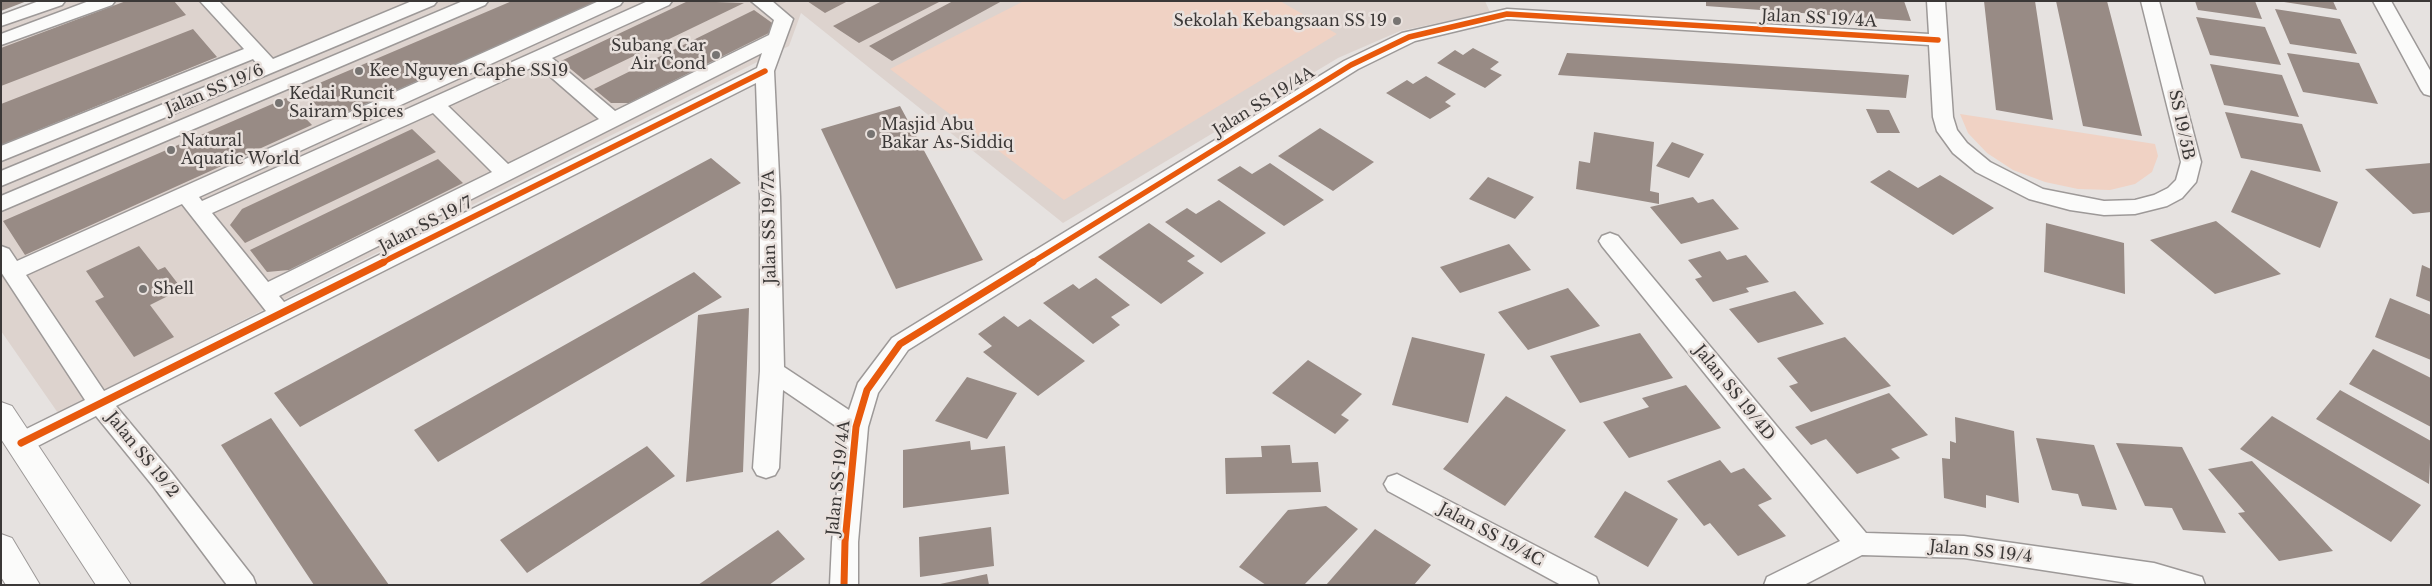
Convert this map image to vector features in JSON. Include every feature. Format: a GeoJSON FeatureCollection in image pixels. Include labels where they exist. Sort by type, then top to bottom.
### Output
{"type":"FeatureCollection","features":[{"type":"Feature","properties":{"kind":"main road"},"geometry":{"type":"LineString","coordinates":[[1,414],[115,585]]}},
{"type":"Feature","properties":{"kind":"main road"},"geometry":{"type":"LineString","coordinates":[[1,548],[24,585]]}},
{"type":"Feature","properties":{"kind":"street"},"geometry":{"type":"LineString","coordinates":[[1,21],[56,1]]}},
{"type":"Feature","properties":{"kind":"street"},"geometry":{"type":"LineString","coordinates":[[1,40],[106,1]]}},
{"type":"Feature","properties":{"kind":"street"},"geometry":{"type":"LineString","coordinates":[[209,1],[270,67]]}},
{"type":"Feature","properties":{"kind":"street","name":"Jalan SS 19/6"},"geometry":{"type":"LineString","coordinates":[[1,179],[428,1]]}},
{"type":"Feature","properties":{"kind":"street"},"geometry":{"type":"LineString","coordinates":[[1,204],[479,1]]}},
{"type":"Feature","properties":{"kind":"street"},"geometry":{"type":"LineString","coordinates":[[192,203],[614,1]]}},
{"type":"Feature","properties":{"kind":"street"},"geometry":{"type":"LineString","coordinates":[[7,263],[192,203],[435,104],[662,1]]}},
{"type":"Feature","properties":{"kind":"street","name":"Jalan SS 19/7A"},"geometry":{"type":"LineString","coordinates":[[760,1],[784,19],[765,71],[770,197],[772,371],[766,468]]}},
{"type":"Feature","properties":{"kind":"street","name":"SS 19/5B"},"geometry":{"type":"LineString","coordinates":[[1936,1],[1943,117],[1947,131],[1960,148],[1984,167],[2011,183],[2036,194],[2070,203],[2104,208],[2135,207],[2160,201],[2175,193],[2186,182],[2192,162],[2150,1]]}},
{"type":"Feature","properties":{"kind":"street"},"geometry":{"type":"LineString","coordinates":[[2382,1],[2431,90]]}},
{"type":"Feature","properties":{"kind":"street","name":"Jalan SS 19/4A"},"geometry":{"type":"LineString","coordinates":[[844,585],[856,427],[866,390],[900,344],[1350,65],[1409,37],[1507,14],[1938,40]]}},
{"type":"Feature","properties":{"kind":"street","name":"Jalan SS 19/7"},"geometry":{"type":"LineString","coordinates":[[265,293],[777,38]]}},
{"type":"Feature","properties":{"kind":"street","name":"Jalan SS 19/6"},"geometry":{"type":"LineString","coordinates":[[1,154],[255,51]]}},
{"type":"Feature","properties":{"kind":"street"},"geometry":{"type":"LineString","coordinates":[[539,57],[613,120]]}},
{"type":"Feature","properties":{"kind":"street","name":"Jalan SS 19/7"},"geometry":{"type":"LineString","coordinates":[[21,443],[765,71]]}},
{"type":"Feature","properties":{"kind":"street"},"geometry":{"type":"LineString","coordinates":[[435,104],[505,173]]}},
{"type":"Feature","properties":{"kind":"street"},"geometry":{"type":"LineString","coordinates":[[192,203],[281,313]]}},
{"type":"Feature","properties":{"kind":"street","name":"Jalan SS 19/4D"},"geometry":{"type":"LineString","coordinates":[[1610,241],[1859,544]]}},
{"type":"Feature","properties":{"kind":"street","name":"Jalan SS 19/2"},"geometry":{"type":"LineString","coordinates":[[7,263],[100,404],[162,479],[243,585]]}},
{"type":"Feature","properties":{"kind":"street"},"geometry":{"type":"LineString","coordinates":[[772,371],[856,427]]}},
{"type":"Feature","properties":{"kind":"street","name":"Jalan SS 19/4C"},"geometry":{"type":"LineString","coordinates":[[1397,484],[1586,585]]}},
{"type":"Feature","properties":{"kind":"street","name":"Jalan SS 19/4"},"geometry":{"type":"LineString","coordinates":[[1777,585],[1859,544],[1964,547],[2154,575],[2192,585]]}},
{"type":"Feature","properties":{"kind":"shaded area"},"geometry":{"type":"Polygon","coordinates":[[[63,1],[1485,1],[1490,12],[1400,31],[1338,58],[1063,223],[801,13],[789,46],[58,413],[1,331],[1,24],[63,1]]]}},
{"type":"Feature","properties":{"kind":"shaded area"},"geometry":{"type":"Polygon","coordinates":[[[1024,1],[1280,1],[1337,34],[1064,200],[890,69],[1024,1]]]}},
{"type":"Feature","properties":{"kind":"shaded area"},"geometry":{"type":"Polygon","coordinates":[[[1960,114],[2155,144],[2158,156],[2152,172],[2135,184],[2110,190],[2078,189],[2045,182],[2013,170],[1987,153],[1968,133],[1960,114]]]}},
{"type":"Feature","properties":{"kind":"building"},"geometry":{"type":"Polygon","coordinates":[[[1,1],[27,1],[1,11],[1,1]]]}},
{"type":"Feature","properties":{"kind":"building"},"geometry":{"type":"Polygon","coordinates":[[[126,1],[174,1],[186,15],[1,86],[1,48],[126,1]]]}},
{"type":"Feature","properties":{"kind":"building"},"geometry":{"type":"Polygon","coordinates":[[[512,1],[599,1],[329,120],[303,90],[512,1]]]}},
{"type":"Feature","properties":{"kind":"building"},"geometry":{"type":"Polygon","coordinates":[[[688,1],[744,3],[584,80],[561,61],[688,1]]]}},
{"type":"Feature","properties":{"kind":"building"},"geometry":{"type":"Polygon","coordinates":[[[807,1],[848,1],[825,13],[807,1]]]}},
{"type":"Feature","properties":{"kind":"building"},"geometry":{"type":"Polygon","coordinates":[[[882,1],[941,1],[859,43],[833,26],[882,1]]]}},
{"type":"Feature","properties":{"kind":"building"},"geometry":{"type":"Polygon","coordinates":[[[953,1],[1002,1],[892,61],[869,46],[953,1]]]}},
{"type":"Feature","properties":{"kind":"building"},"geometry":{"type":"Polygon","coordinates":[[[1706,1],[1904,1],[1911,21],[1706,6],[1706,1]]]}},
{"type":"Feature","properties":{"kind":"building"},"geometry":{"type":"Polygon","coordinates":[[[1984,1],[2035,1],[2053,120],[1996,110],[1984,1]]]}},
{"type":"Feature","properties":{"kind":"building"},"geometry":{"type":"Polygon","coordinates":[[[2056,1],[2107,1],[2142,136],[2083,126],[2056,1]]]}},
{"type":"Feature","properties":{"kind":"building"},"geometry":{"type":"Polygon","coordinates":[[[2195,1],[2255,1],[2262,19],[2198,10],[2195,1]]]}},
{"type":"Feature","properties":{"kind":"building"},"geometry":{"type":"Polygon","coordinates":[[[2333,1],[2337,10],[2284,2],[2333,1]]]}},
{"type":"Feature","properties":{"kind":"building"},"geometry":{"type":"Polygon","coordinates":[[[2275,9],[2340,19],[2357,54],[2290,44],[2275,9]]]}},
{"type":"Feature","properties":{"kind":"building"},"geometry":{"type":"Polygon","coordinates":[[[754,10],[775,25],[775,30],[629,103],[611,103],[594,89],[754,10]]]}},
{"type":"Feature","properties":{"kind":"building"},"geometry":{"type":"Polygon","coordinates":[[[2196,17],[2265,27],[2281,65],[2210,55],[2196,17]]]}},
{"type":"Feature","properties":{"kind":"building"},"geometry":{"type":"Polygon","coordinates":[[[193,29],[217,57],[1,145],[1,104],[193,29]]]}},
{"type":"Feature","properties":{"kind":"building"},"geometry":{"type":"Polygon","coordinates":[[[1473,48],[1499,62],[1490,69],[1502,75],[1485,88],[1437,63],[1455,50],[1463,55],[1473,48]]]}},
{"type":"Feature","properties":{"kind":"building"},"geometry":{"type":"Polygon","coordinates":[[[1567,53],[1909,75],[1906,98],[1558,75],[1567,53]]]}},
{"type":"Feature","properties":{"kind":"building"},"geometry":{"type":"Polygon","coordinates":[[[2287,53],[2359,63],[2378,104],[2303,92],[2287,53]]]}},
{"type":"Feature","properties":{"kind":"building"},"geometry":{"type":"Polygon","coordinates":[[[2210,64],[2282,75],[2299,117],[2224,105],[2210,64]]]}},
{"type":"Feature","properties":{"kind":"building"},"geometry":{"type":"Polygon","coordinates":[[[1426,76],[1456,94],[1445,102],[1451,106],[1430,119],[1386,93],[1407,80],[1413,84],[1426,76]]]}},
{"type":"Feature","properties":{"kind":"building"},"geometry":{"type":"Polygon","coordinates":[[[286,98],[312,125],[25,255],[3,221],[286,98]]]}},
{"type":"Feature","properties":{"kind":"building"},"geometry":{"type":"Polygon","coordinates":[[[900,106],[983,260],[896,289],[821,129],[900,106]]]}},
{"type":"Feature","properties":{"kind":"building"},"geometry":{"type":"Polygon","coordinates":[[[1866,109],[1889,110],[1900,133],[1877,133],[1866,109]]]}},
{"type":"Feature","properties":{"kind":"building"},"geometry":{"type":"Polygon","coordinates":[[[2225,112],[2302,124],[2321,172],[2241,158],[2225,112]]]}},
{"type":"Feature","properties":{"kind":"building"},"geometry":{"type":"Polygon","coordinates":[[[1320,128],[1374,162],[1333,191],[1278,156],[1320,128]]]}},
{"type":"Feature","properties":{"kind":"building"},"geometry":{"type":"Polygon","coordinates":[[[412,129],[436,152],[245,243],[230,225],[242,209],[412,129]]]}},
{"type":"Feature","properties":{"kind":"building"},"geometry":{"type":"Polygon","coordinates":[[[1594,132],[1654,142],[1650,191],[1659,193],[1659,204],[1576,189],[1579,161],[1590,163],[1594,132]]]}},
{"type":"Feature","properties":{"kind":"building"},"geometry":{"type":"Polygon","coordinates":[[[1672,142],[1704,154],[1689,178],[1656,166],[1672,142]]]}},
{"type":"Feature","properties":{"kind":"building"},"geometry":{"type":"Polygon","coordinates":[[[711,158],[741,183],[300,427],[274,393],[711,158]]]}},
{"type":"Feature","properties":{"kind":"building"},"geometry":{"type":"Polygon","coordinates":[[[438,159],[463,183],[289,270],[267,272],[250,250],[438,159]]]}},
{"type":"Feature","properties":{"kind":"building"},"geometry":{"type":"Polygon","coordinates":[[[1270,163],[1324,200],[1284,226],[1217,180],[1240,166],[1252,174],[1270,163]]]}},
{"type":"Feature","properties":{"kind":"building"},"geometry":{"type":"Polygon","coordinates":[[[2431,163],[2431,212],[2413,214],[2365,169],[2431,163]]]}},
{"type":"Feature","properties":{"kind":"building"},"geometry":{"type":"Polygon","coordinates":[[[1889,170],[1918,188],[1940,175],[1994,208],[1953,235],[1870,182],[1889,170]]]}},
{"type":"Feature","properties":{"kind":"building"},"geometry":{"type":"Polygon","coordinates":[[[2251,170],[2338,202],[2320,248],[2231,212],[2251,170]]]}},
{"type":"Feature","properties":{"kind":"building"},"geometry":{"type":"Polygon","coordinates":[[[1488,177],[1534,197],[1515,219],[1469,199],[1488,177]]]}},
{"type":"Feature","properties":{"kind":"building"},"geometry":{"type":"Polygon","coordinates":[[[1693,197],[1698,203],[1713,199],[1739,229],[1681,244],[1650,207],[1693,197]]]}},
{"type":"Feature","properties":{"kind":"building"},"geometry":{"type":"Polygon","coordinates":[[[1219,200],[1266,233],[1221,263],[1165,222],[1187,208],[1196,214],[1219,200]]]}},
{"type":"Feature","properties":{"kind":"building"},"geometry":{"type":"Polygon","coordinates":[[[2216,221],[2281,274],[2215,294],[2150,240],[2216,221]]]}},
{"type":"Feature","properties":{"kind":"building"},"geometry":{"type":"Polygon","coordinates":[[[1149,223],[1195,256],[1187,261],[1204,273],[1161,304],[1098,257],[1149,223]]]}},
{"type":"Feature","properties":{"kind":"building"},"geometry":{"type":"Polygon","coordinates":[[[2046,223],[2124,243],[2125,294],[2044,272],[2046,223]]]}},
{"type":"Feature","properties":{"kind":"building"},"geometry":{"type":"Polygon","coordinates":[[[1509,244],[1531,270],[1460,293],[1440,267],[1509,244]]]}},
{"type":"Feature","properties":{"kind":"building"},"geometry":{"type":"Polygon","coordinates":[[[139,246],[158,270],[165,267],[182,289],[150,305],[174,337],[134,357],[95,301],[104,297],[86,271],[139,246]]]}},
{"type":"Feature","properties":{"kind":"building"},"geometry":{"type":"Polygon","coordinates":[[[1720,251],[1727,260],[1746,255],[1769,282],[1746,288],[1749,292],[1713,302],[1695,279],[1702,277],[1688,260],[1720,251]]]}},
{"type":"Feature","properties":{"kind":"building"},"geometry":{"type":"Polygon","coordinates":[[[2422,265],[2431,269],[2431,302],[2416,296],[2422,265]]]}},
{"type":"Feature","properties":{"kind":"building"},"geometry":{"type":"Polygon","coordinates":[[[694,272],[722,297],[438,462],[414,430],[694,272]]]}},
{"type":"Feature","properties":{"kind":"building"},"geometry":{"type":"Polygon","coordinates":[[[1096,278],[1130,305],[1111,317],[1120,325],[1093,344],[1043,303],[1073,284],[1079,289],[1096,278]]]}},
{"type":"Feature","properties":{"kind":"building"},"geometry":{"type":"Polygon","coordinates":[[[1568,288],[1600,326],[1528,350],[1498,312],[1568,288]]]}},
{"type":"Feature","properties":{"kind":"building"},"geometry":{"type":"Polygon","coordinates":[[[1795,291],[1824,324],[1758,343],[1729,309],[1795,291]]]}},
{"type":"Feature","properties":{"kind":"building"},"geometry":{"type":"Polygon","coordinates":[[[2390,298],[2431,315],[2431,360],[2375,337],[2390,298]]]}},
{"type":"Feature","properties":{"kind":"building"},"geometry":{"type":"Polygon","coordinates":[[[749,308],[743,472],[686,482],[698,315],[749,308]]]}},
{"type":"Feature","properties":{"kind":"building"},"geometry":{"type":"Polygon","coordinates":[[[1004,316],[1018,327],[1030,319],[1085,361],[1038,396],[983,352],[992,346],[978,334],[1004,316]]]}},
{"type":"Feature","properties":{"kind":"building"},"geometry":{"type":"Polygon","coordinates":[[[1640,333],[1673,378],[1580,403],[1550,356],[1640,333]]]}},
{"type":"Feature","properties":{"kind":"building"},"geometry":{"type":"Polygon","coordinates":[[[1412,337],[1485,354],[1468,423],[1392,405],[1412,337]]]}},
{"type":"Feature","properties":{"kind":"building"},"geometry":{"type":"Polygon","coordinates":[[[1845,337],[1891,386],[1811,412],[1789,386],[1798,383],[1777,358],[1845,337]]]}},
{"type":"Feature","properties":{"kind":"building"},"geometry":{"type":"Polygon","coordinates":[[[2373,349],[2431,378],[2431,427],[2349,384],[2373,349]]]}},
{"type":"Feature","properties":{"kind":"building"},"geometry":{"type":"Polygon","coordinates":[[[1308,360],[1362,394],[1341,415],[1349,420],[1335,434],[1272,393],[1308,360]]]}},
{"type":"Feature","properties":{"kind":"building"},"geometry":{"type":"Polygon","coordinates":[[[967,377],[1017,393],[987,439],[935,421],[967,377]]]}},
{"type":"Feature","properties":{"kind":"building"},"geometry":{"type":"Polygon","coordinates":[[[1686,385],[1721,428],[1629,458],[1603,422],[1649,407],[1642,398],[1686,385]]]}},
{"type":"Feature","properties":{"kind":"building"},"geometry":{"type":"Polygon","coordinates":[[[2340,390],[2431,441],[2429,484],[2316,419],[2340,390]]]}},
{"type":"Feature","properties":{"kind":"building"},"geometry":{"type":"Polygon","coordinates":[[[1889,393],[1928,435],[1891,449],[1900,458],[1857,474],[1826,439],[1811,445],[1795,427],[1889,393]]]}},
{"type":"Feature","properties":{"kind":"building"},"geometry":{"type":"Polygon","coordinates":[[[1506,396],[1566,430],[1505,506],[1443,469],[1506,396]]]}},
{"type":"Feature","properties":{"kind":"building"},"geometry":{"type":"Polygon","coordinates":[[[2272,416],[2421,505],[2391,542],[2240,449],[2272,416]]]}},
{"type":"Feature","properties":{"kind":"building"},"geometry":{"type":"Polygon","coordinates":[[[1955,417],[2014,431],[2019,503],[1986,495],[1986,508],[1944,498],[1942,458],[1950,459],[1950,441],[1956,443],[1955,417]]]}},
{"type":"Feature","properties":{"kind":"building"},"geometry":{"type":"Polygon","coordinates":[[[271,418],[389,585],[314,585],[221,445],[271,418]]]}},
{"type":"Feature","properties":{"kind":"building"},"geometry":{"type":"Polygon","coordinates":[[[2036,438],[2094,445],[2117,510],[2082,506],[2078,494],[2052,490],[2036,438]]]}},
{"type":"Feature","properties":{"kind":"building"},"geometry":{"type":"Polygon","coordinates":[[[970,441],[971,450],[1005,446],[1009,494],[903,508],[903,450],[970,441]]]}},
{"type":"Feature","properties":{"kind":"building"},"geometry":{"type":"Polygon","coordinates":[[[2116,443],[2182,447],[2226,533],[2183,530],[2172,508],[2145,506],[2116,443]]]}},
{"type":"Feature","properties":{"kind":"building"},"geometry":{"type":"Polygon","coordinates":[[[1290,445],[1292,463],[1318,462],[1321,492],[1226,494],[1225,458],[1262,457],[1261,446],[1290,445]]]}},
{"type":"Feature","properties":{"kind":"building"},"geometry":{"type":"Polygon","coordinates":[[[647,446],[675,476],[527,573],[500,540],[647,446]]]}},
{"type":"Feature","properties":{"kind":"building"},"geometry":{"type":"Polygon","coordinates":[[[1720,460],[1731,473],[1744,468],[1772,499],[1758,505],[1786,536],[1738,556],[1710,523],[1704,526],[1667,481],[1720,460]]]}},
{"type":"Feature","properties":{"kind":"building"},"geometry":{"type":"Polygon","coordinates":[[[2252,461],[2333,551],[2279,561],[2238,513],[2245,512],[2208,469],[2252,461]]]}},
{"type":"Feature","properties":{"kind":"building"},"geometry":{"type":"Polygon","coordinates":[[[1625,491],[1678,519],[1648,567],[1594,537],[1625,491]]]}},
{"type":"Feature","properties":{"kind":"building"},"geometry":{"type":"Polygon","coordinates":[[[1326,506],[1358,529],[1304,585],[1266,585],[1239,567],[1288,510],[1326,506]]]}},
{"type":"Feature","properties":{"kind":"building"},"geometry":{"type":"Polygon","coordinates":[[[991,527],[994,566],[920,577],[919,537],[991,527]]]}},
{"type":"Feature","properties":{"kind":"building"},"geometry":{"type":"Polygon","coordinates":[[[1375,529],[1431,565],[1414,585],[1326,585],[1375,529]]]}},
{"type":"Feature","properties":{"kind":"building"},"geometry":{"type":"Polygon","coordinates":[[[778,530],[805,559],[769,585],[698,585],[778,530]]]}},
{"type":"Feature","properties":{"kind":"building"},"geometry":{"type":"Polygon","coordinates":[[[987,574],[989,585],[940,585],[940,584],[987,574]]]}},
{"type":"Feature","properties":{"kind":"cycle path"},"geometry":{"type":"LineString","coordinates":[[844,585],[845,542],[856,427],[867,390],[900,344],[1351,65],[1409,37],[1507,14],[1938,40]]}},
{"type":"Feature","properties":{"kind":"cycle path"},"geometry":{"type":"LineString","coordinates":[[21,443],[765,71]]}},
{"type":"Feature","properties":{"kind":"place","name":"Sekolah Kebangsaan SS 19"},"geometry":{"type":"Point","coordinates":[1397,21]}},
{"type":"Feature","properties":{"kind":"place","name":"Subang Car Air Cond"},"geometry":{"type":"Point","coordinates":[716,55]}},
{"type":"Feature","properties":{"kind":"place","name":"Kee Nguyen Caphe SS19"},"geometry":{"type":"Point","coordinates":[359,71]}},
{"type":"Feature","properties":{"kind":"place","name":"Kedai Runcit Sairam Spices"},"geometry":{"type":"Point","coordinates":[279,103]}},
{"type":"Feature","properties":{"kind":"place","name":"Masjid Abu Bakar As-Siddiq"},"geometry":{"type":"Point","coordinates":[871,134]}},
{"type":"Feature","properties":{"kind":"place","name":"Natural Aquatic World"},"geometry":{"type":"Point","coordinates":[171,150]}},
{"type":"Feature","properties":{"kind":"place","name":"Shell"},"geometry":{"type":"Point","coordinates":[143,289]}}]}
